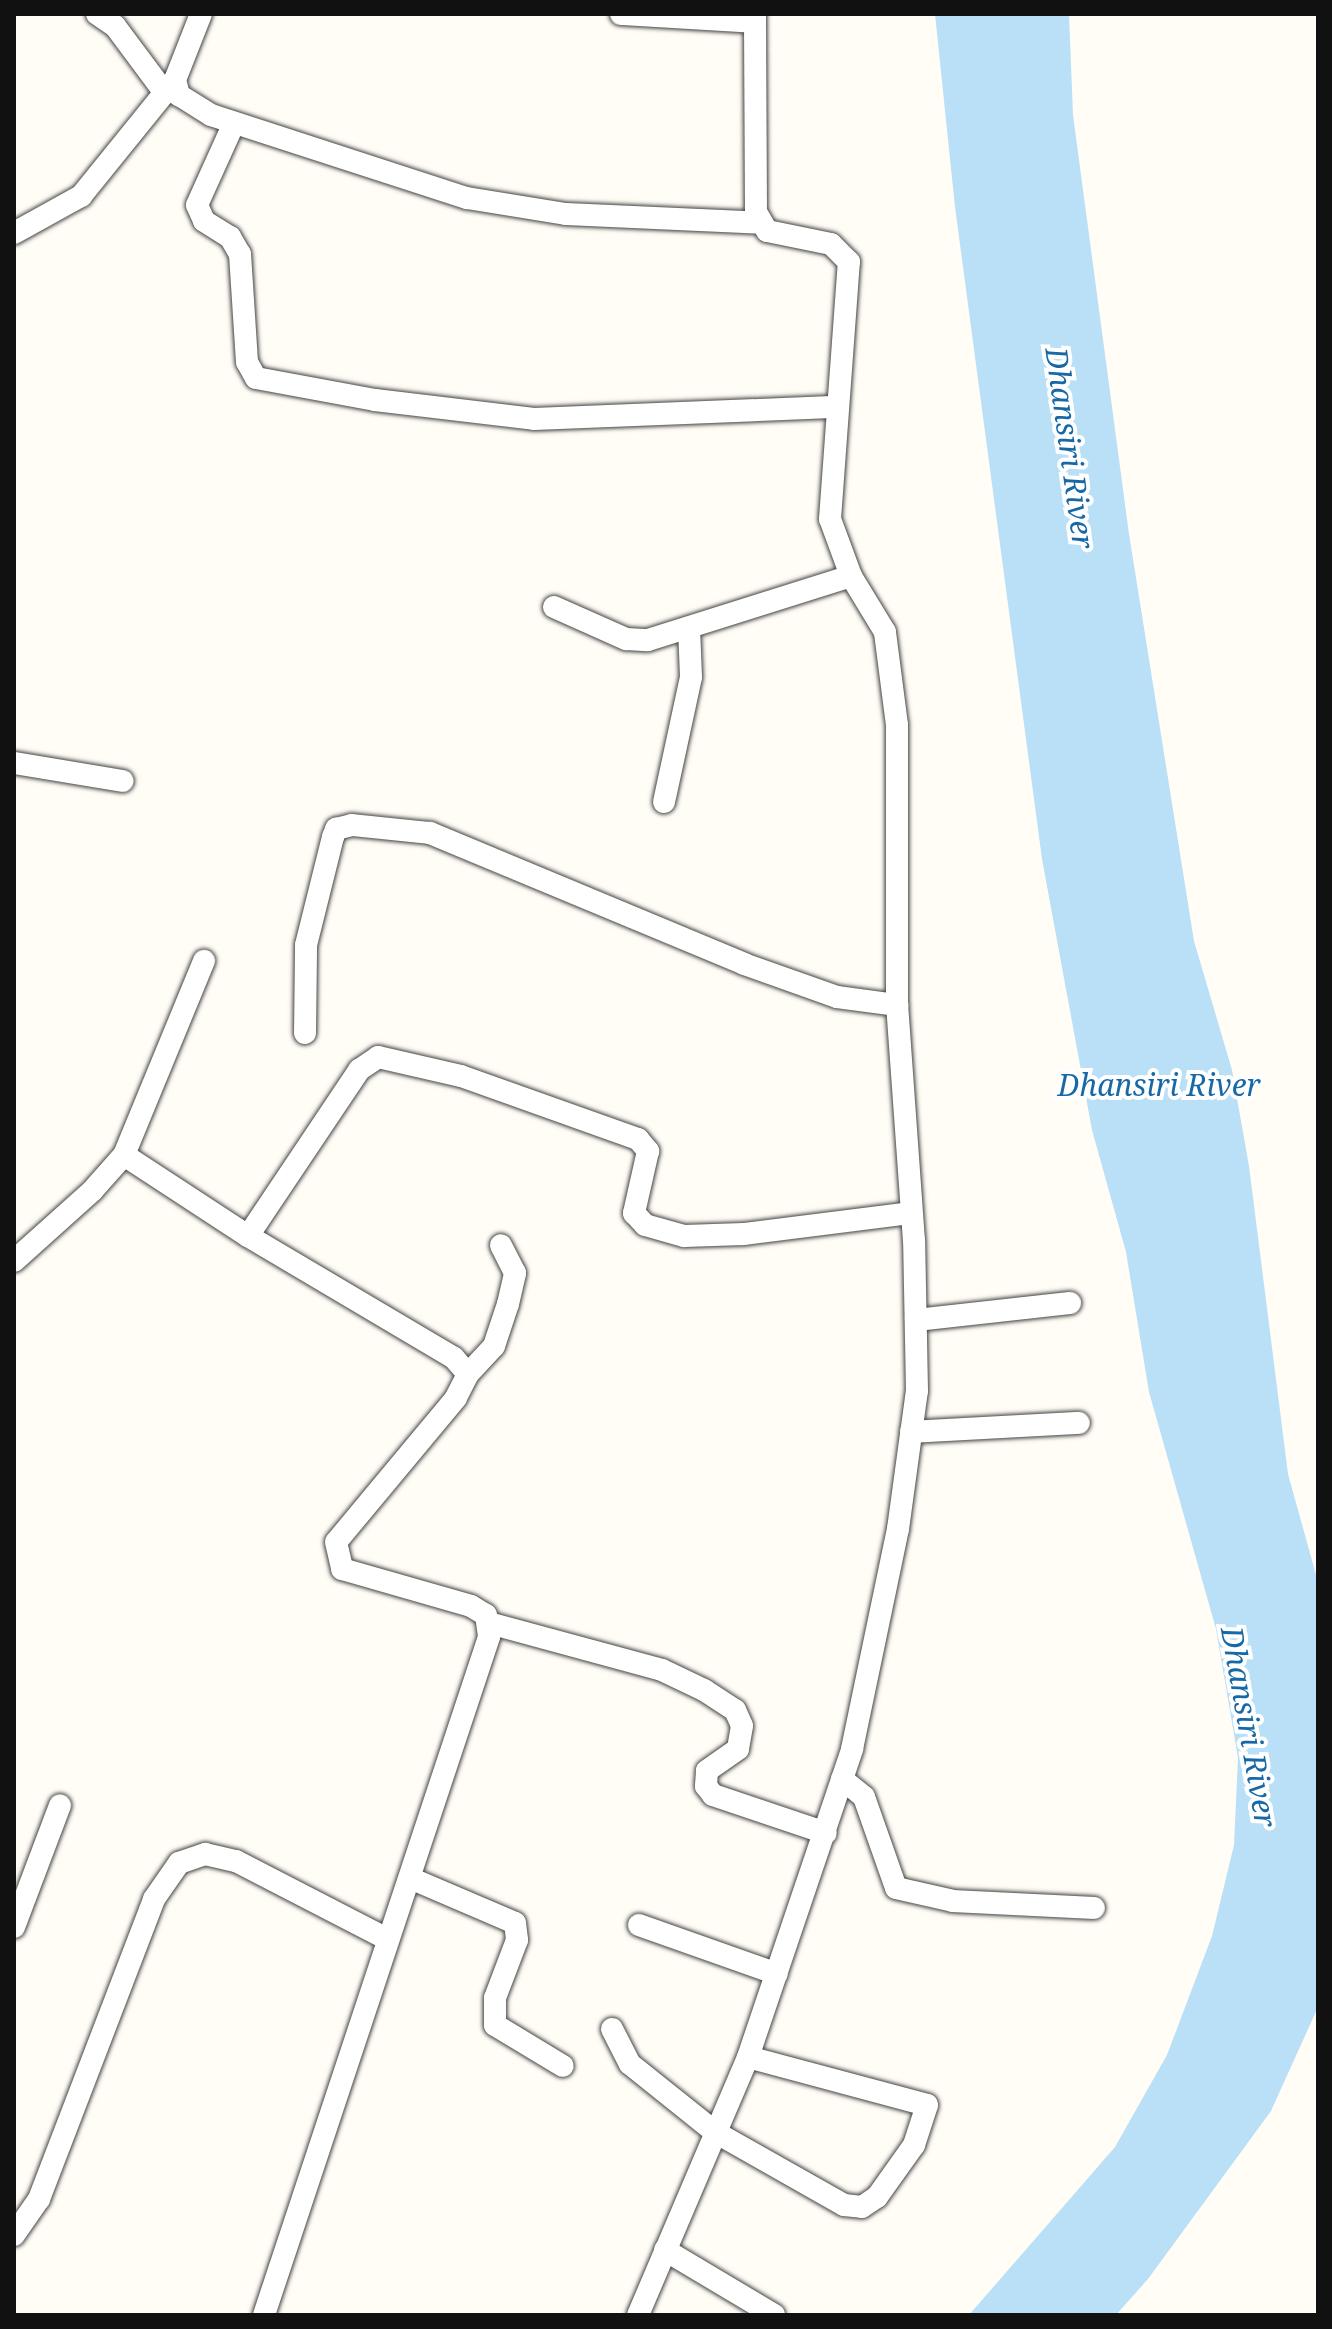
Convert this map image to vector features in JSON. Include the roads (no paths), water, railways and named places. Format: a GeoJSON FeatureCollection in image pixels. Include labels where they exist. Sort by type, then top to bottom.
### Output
{"type":"FeatureCollection","features":[{"type":"Feature","properties":{"kind":"street"},"geometry":{"type":"LineString","coordinates":[[97,14],[115,26],[190,105],[234,123],[481,200],[566,214],[761,223]]}},
{"type":"Feature","properties":{"kind":"street"},"geometry":{"type":"LineString","coordinates":[[14,233],[81,196],[170,86],[201,14]]}},
{"type":"Feature","properties":{"kind":"street"},"geometry":{"type":"LineString","coordinates":[[621,14],[755,18],[755,201],[761,223],[777,236],[831,244],[849,262],[830,519],[851,576],[889,645],[897,739],[897,1005],[918,1374],[894,1552],[842,1779],[826,1833],[748,2057],[638,2315]]}},
{"type":"Feature","properties":{"kind":"street"},"geometry":{"type":"LineString","coordinates":[[234,123],[197,205],[204,221],[230,237],[240,254],[247,362],[256,378],[375,400],[534,419],[838,407]]}},
{"type":"Feature","properties":{"kind":"street"},"geometry":{"type":"LineString","coordinates":[[554,607],[637,641],[689,628],[851,576]]}},
{"type":"Feature","properties":{"kind":"street"},"geometry":{"type":"LineString","coordinates":[[664,802],[691,677],[689,628]]}},
{"type":"Feature","properties":{"kind":"street"},"geometry":{"type":"LineString","coordinates":[[14,763],[123,781]]}},
{"type":"Feature","properties":{"kind":"street"},"geometry":{"type":"LineString","coordinates":[[305,1033],[306,945],[336,829],[352,825],[430,833],[744,964],[837,997],[897,1005]]}},
{"type":"Feature","properties":{"kind":"street"},"geometry":{"type":"LineString","coordinates":[[14,1261],[92,1191],[124,1155],[204,961]]}},
{"type":"Feature","properties":{"kind":"street"},"geometry":{"type":"LineString","coordinates":[[248,1236],[359,1070],[378,1057],[461,1076],[638,1139],[648,1151],[634,1213],[645,1225],[701,1238],[911,1213]]}},
{"type":"Feature","properties":{"kind":"street"},"geometry":{"type":"LineString","coordinates":[[124,1155],[248,1236],[454,1358],[468,1374]]}},
{"type":"Feature","properties":{"kind":"street"},"geometry":{"type":"LineString","coordinates":[[501,1245],[515,1273],[494,1346],[468,1374],[456,1398],[342,1532],[335,1552],[342,1569],[471,1606],[489,1623],[662,1670],[704,1690],[735,1710],[742,1726],[738,1749],[707,1771],[706,1786],[713,1795],[826,1833]]}},
{"type":"Feature","properties":{"kind":"street"},"geometry":{"type":"LineString","coordinates":[[916,1320],[1070,1303]]}},
{"type":"Feature","properties":{"kind":"street"},"geometry":{"type":"LineString","coordinates":[[911,1432],[1079,1423]]}},
{"type":"Feature","properties":{"kind":"street"},"geometry":{"type":"LineString","coordinates":[[264,2315],[489,1637],[489,1623]]}},
{"type":"Feature","properties":{"kind":"street"},"geometry":{"type":"LineString","coordinates":[[842,1779],[864,1797],[896,1888],[953,1901],[1094,1908]]}},
{"type":"Feature","properties":{"kind":"street"},"geometry":{"type":"LineString","coordinates":[[14,1927],[60,1805]]}},
{"type":"Feature","properties":{"kind":"street"},"geometry":{"type":"LineString","coordinates":[[14,2235],[39,2199],[154,1899],[179,1863],[205,1854],[236,1861],[387,1939]]}},
{"type":"Feature","properties":{"kind":"street"},"geometry":{"type":"LineString","coordinates":[[410,1878],[515,1923],[517,1940],[495,1998],[495,2025],[563,2066]]}},
{"type":"Feature","properties":{"kind":"street"},"geometry":{"type":"LineString","coordinates":[[639,1925],[777,1974]]}},
{"type":"Feature","properties":{"kind":"street"},"geometry":{"type":"LineString","coordinates":[[612,2029],[630,2064],[715,2132],[854,2208],[877,2197],[926,2119],[922,2101],[748,2057]]}},
{"type":"Feature","properties":{"kind":"street"},"geometry":{"type":"LineString","coordinates":[[665,2250],[774,2315]]}},
{"type":"Feature","properties":{"kind":"water","name":"Dhansiri River"},"geometry":{"type":"Polygon","coordinates":[[[935,14],[1069,14],[1073,115],[1129,534],[1194,941],[1232,1070],[1249,1166],[1288,1474],[1318,1582],[1318,2007],[1271,2111],[1148,2279],[1116,2315],[969,2315],[1115,2147],[1167,2055],[1212,1936],[1234,1845],[1238,1758],[1216,1629],[1149,1392],[1126,1252],[1092,1130],[1042,859],[955,207],[935,14]]]}}]}
